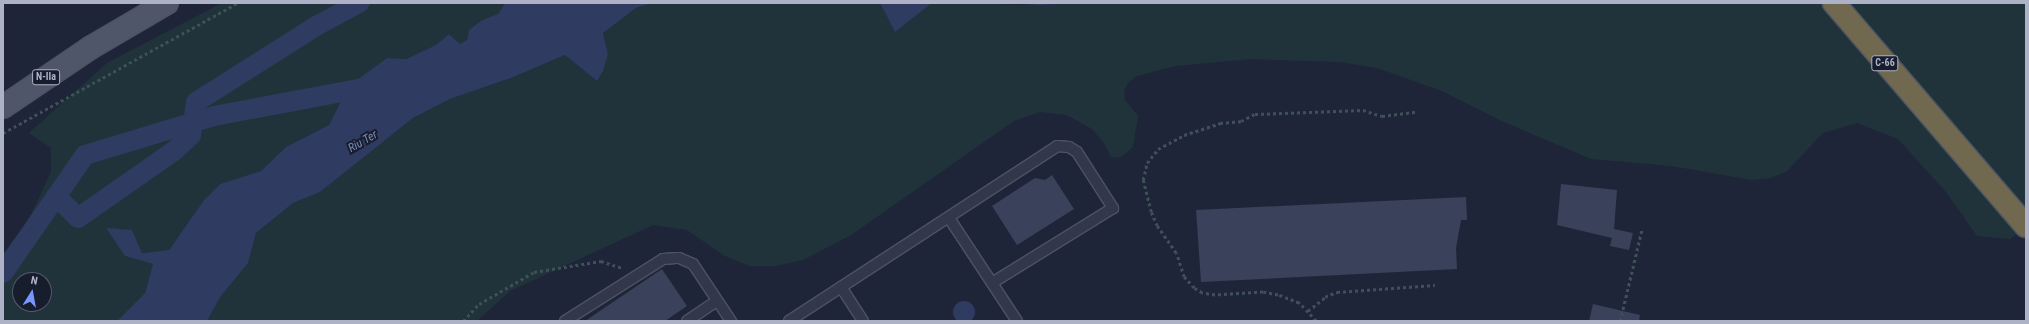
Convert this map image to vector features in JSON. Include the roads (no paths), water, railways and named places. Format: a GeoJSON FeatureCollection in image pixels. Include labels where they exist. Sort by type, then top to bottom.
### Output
{"type":"FeatureCollection","features":[{"type":"Feature","properties":{"kind":"highway","name":"C-66"},"geometry":{"type":"LineString","coordinates":[[1834,3],[1936,124],[2026,226]]}},
{"type":"Feature","properties":{"kind":"main road","name":"N-IIa"},"geometry":{"type":"LineString","coordinates":[[3,107],[90,48],[167,4]]}},
{"type":"Feature","properties":{"kind":"lane"},"geometry":{"type":"LineString","coordinates":[[789,321],[949,218],[1057,146],[1069,147],[1077,152],[1114,208],[992,283]]}},
{"type":"Feature","properties":{"kind":"lane"},"geometry":{"type":"LineString","coordinates":[[949,218],[1017,321]]}},
{"type":"Feature","properties":{"kind":"lane"},"geometry":{"type":"LineString","coordinates":[[565,321],[663,258],[679,258],[693,264],[731,321]]}},
{"type":"Feature","properties":{"kind":"lane"},"geometry":{"type":"LineString","coordinates":[[842,287],[864,321]]}},
{"type":"Feature","properties":{"kind":"lane"},"geometry":{"type":"LineString","coordinates":[[687,321],[717,301]]}},
{"type":"Feature","properties":{"kind":"water","name":"Riu Ter"},"geometry":{"type":"Polygon","coordinates":[[[505,3],[652,3],[636,8],[603,33],[608,54],[603,71],[597,81],[565,55],[511,78],[450,99],[413,118],[320,192],[293,203],[256,233],[248,263],[221,296],[207,321],[117,321],[145,293],[153,264],[125,256],[106,228],[132,230],[142,253],[169,250],[204,200],[220,184],[261,171],[286,147],[329,125],[341,101],[358,79],[387,58],[406,59],[436,45],[449,34],[460,44],[467,40],[469,30],[482,20],[498,14],[505,3]]]}},
{"type":"Feature","properties":{"kind":"water"},"geometry":{"type":"Polygon","coordinates":[[[880,3],[932,3],[895,32],[880,3]]]}},
{"type":"Feature","properties":{"kind":"water"},"geometry":{"type":"Polygon","coordinates":[[[1009,3],[1091,3],[1039,5],[1009,3]]]}},
{"type":"Feature","properties":{"kind":"water"},"geometry":{"type":"Polygon","coordinates":[[[964,301],[972,304],[975,312],[972,320],[964,323],[956,320],[953,312],[956,304],[964,301]]]}},
{"type":"Feature","properties":{"kind":"waterway"},"geometry":{"type":"LineString","coordinates":[[56,196],[78,218],[174,151],[191,135],[196,102],[318,25],[359,3]]}},
{"type":"Feature","properties":{"kind":"waterway"},"geometry":{"type":"LineString","coordinates":[[3,273],[85,155],[214,116],[374,86]]}}]}
